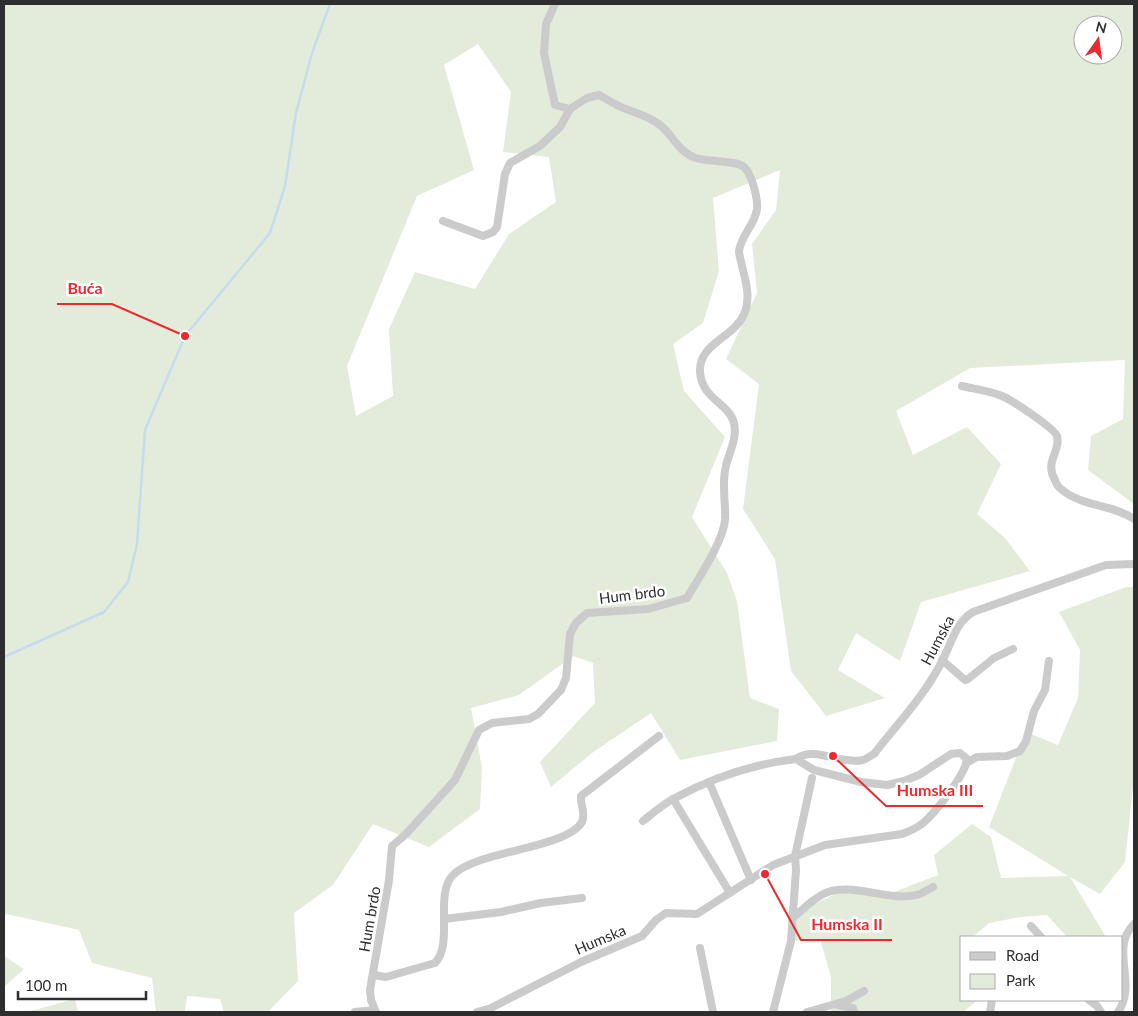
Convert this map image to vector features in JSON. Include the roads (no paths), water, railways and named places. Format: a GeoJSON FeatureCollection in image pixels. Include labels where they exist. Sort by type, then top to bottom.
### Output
{"type":"FeatureCollection","features":[{"type":"Feature","properties":{"kind":"street"},"geometry":{"type":"LineString","coordinates":[[443,221],[483,236],[493,232],[497,227],[505,174],[510,163],[540,146],[560,127],[570,109],[555,105],[544,53],[546,24],[555,4]]}},
{"type":"Feature","properties":{"kind":"street","name":"Hum brdo"},"geometry":{"type":"LineString","coordinates":[[375,1011],[370,990],[389,880],[392,846],[405,835],[455,780],[480,730],[492,723],[529,720],[538,714],[561,690],[566,678],[570,634],[576,623],[587,613],[648,609],[687,598],[725,523],[725,471],[734,438],[734,426],[730,414],[712,398],[702,383],[700,370],[702,358],[706,351],[738,326],[745,313],[748,293],[739,252],[743,237],[754,221],[757,209],[755,192],[750,178],[743,166],[730,162],[712,162],[693,157],[678,147],[662,126],[649,118],[624,109],[599,95],[586,98],[570,109]]}},
{"type":"Feature","properties":{"kind":"street"},"geometry":{"type":"LineString","coordinates":[[962,386],[1003,396],[1049,426],[1056,433],[1058,439],[1050,468],[1060,488],[1076,499],[1125,512],[1134,519]]}},
{"type":"Feature","properties":{"kind":"street","name":"Humska"},"geometry":{"type":"LineString","coordinates":[[643,821],[673,799],[709,782],[759,765],[796,759],[808,754],[846,760],[862,760],[874,754],[926,689],[959,624],[965,617],[973,612],[1106,566],[1134,564]]}},
{"type":"Feature","properties":{"kind":"street"},"geometry":{"type":"LineString","coordinates":[[942,660],[965,680],[994,658],[1012,649]]}},
{"type":"Feature","properties":{"kind":"street"},"geometry":{"type":"LineString","coordinates":[[796,759],[814,770],[861,782],[887,785],[920,775],[951,754],[960,753],[964,755],[966,763],[977,757],[1007,756],[1020,751],[1026,741],[1034,711],[1045,690],[1049,661]]}},
{"type":"Feature","properties":{"kind":"street","name":"Hum brdo"},"geometry":{"type":"LineString","coordinates":[[373,975],[386,977],[435,963],[440,958],[442,948],[445,891],[453,875],[471,864],[562,837],[578,826],[582,820],[581,796],[659,736]]}},
{"type":"Feature","properties":{"kind":"street","name":"Humska"},"geometry":{"type":"LineString","coordinates":[[477,1012],[491,1008],[581,962],[642,936],[656,920],[666,913],[697,914],[773,865],[825,845],[902,834],[914,830],[940,806],[966,763]]}},
{"type":"Feature","properties":{"kind":"street"},"geometry":{"type":"LineString","coordinates":[[773,1012],[788,956],[793,918],[795,856],[812,778]]}},
{"type":"Feature","properties":{"kind":"street"},"geometry":{"type":"LineString","coordinates":[[709,782],[751,880]]}},
{"type":"Feature","properties":{"kind":"street"},"geometry":{"type":"LineString","coordinates":[[673,799],[730,893]]}},
{"type":"Feature","properties":{"kind":"street"},"geometry":{"type":"LineString","coordinates":[[793,918],[815,900],[830,892],[846,890],[902,896],[919,894],[933,887]]}},
{"type":"Feature","properties":{"kind":"street"},"geometry":{"type":"LineString","coordinates":[[444,919],[501,912],[541,903],[582,898]]}},
{"type":"Feature","properties":{"kind":"street"},"geometry":{"type":"LineString","coordinates":[[1118,1012],[1126,996],[1126,969],[1123,949],[1126,936],[1134,924]]}},
{"type":"Feature","properties":{"kind":"street"},"geometry":{"type":"LineString","coordinates":[[1031,926],[1040,936]]}},
{"type":"Feature","properties":{"kind":"street"},"geometry":{"type":"LineString","coordinates":[[700,948],[713,1012]]}},
{"type":"Feature","properties":{"kind":"street"},"geometry":{"type":"LineString","coordinates":[[1126,969],[1134,978]]}},
{"type":"Feature","properties":{"kind":"street"},"geometry":{"type":"LineString","coordinates":[[807,1012],[846,1001],[864,991]]}},
{"type":"Feature","properties":{"kind":"street"},"geometry":{"type":"LineString","coordinates":[[1090,1001],[1101,1012]]}},
{"type":"Feature","properties":{"kind":"street"},"geometry":{"type":"LineString","coordinates":[[836,1004],[853,1008],[854,1012]]}},
{"type":"Feature","properties":{"kind":"street"},"geometry":{"type":"LineString","coordinates":[[355,1012],[375,1011]]}},
{"type":"Feature","properties":{"kind":"waterway"},"geometry":{"type":"LineString","coordinates":[[4,657],[104,612],[128,582],[137,544],[145,430],[185,336],[270,233],[285,186],[296,113],[312,53],[330,4]]}},
{"type":"Feature","properties":{"kind":"place","name":"Buća"},"geometry":{"type":"Point","coordinates":[185,336]}},
{"type":"Feature","properties":{"kind":"place","name":"Humska III"},"geometry":{"type":"Point","coordinates":[833,756]}},
{"type":"Feature","properties":{"kind":"place","name":"Humska II"},"geometry":{"type":"Point","coordinates":[765,874]}}]}
